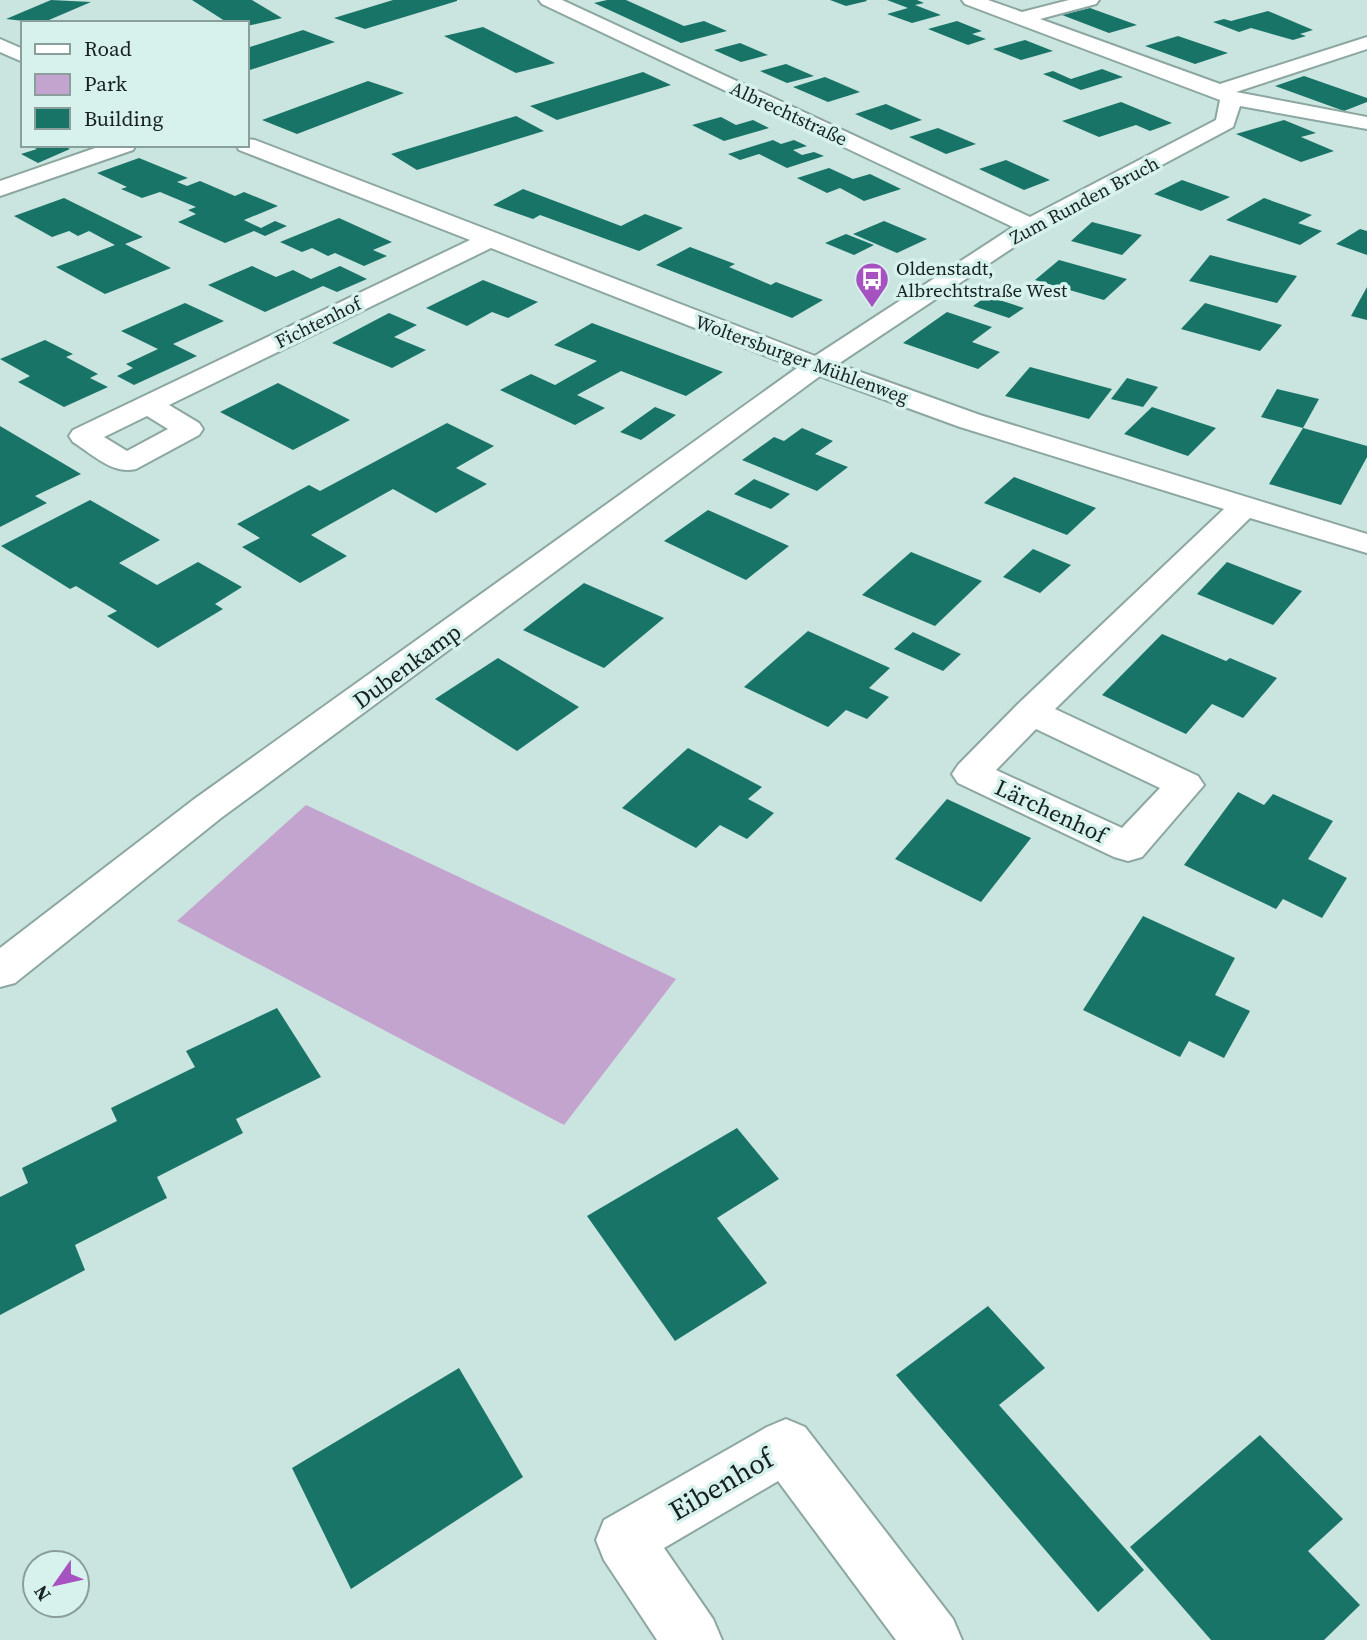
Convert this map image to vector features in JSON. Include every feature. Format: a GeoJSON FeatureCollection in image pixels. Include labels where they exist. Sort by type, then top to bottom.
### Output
{"type":"FeatureCollection","features":[{"type":"Feature","properties":{"kind":"street","name":"Albrechtstraße"},"geometry":{"type":"LineString","coordinates":[[548,0],[1030,226]]}},
{"type":"Feature","properties":{"kind":"street"},"geometry":{"type":"LineString","coordinates":[[971,0],[1225,94],[1367,123]]}},
{"type":"Feature","properties":{"kind":"street"},"geometry":{"type":"LineString","coordinates":[[1022,18],[1090,0]]}},
{"type":"Feature","properties":{"kind":"street"},"geometry":{"type":"LineString","coordinates":[[1225,94],[1367,43]]}},
{"type":"Feature","properties":{"kind":"street"},"geometry":{"type":"LineString","coordinates":[[0,45],[21,54]]}},
{"type":"Feature","properties":{"kind":"street","name":"Zum Runden Bruch"},"geometry":{"type":"LineString","coordinates":[[817,366],[1030,226],[1226,123],[1225,94]]}},
{"type":"Feature","properties":{"kind":"street","name":"Woltersburger Mühlenweg"},"geometry":{"type":"LineString","coordinates":[[248,145],[817,366],[970,421],[1367,544]]}},
{"type":"Feature","properties":{"kind":"street"},"geometry":{"type":"LineString","coordinates":[[0,189],[119,147]]}},
{"type":"Feature","properties":{"kind":"street","name":"Fichtenhof"},"geometry":{"type":"LineString","coordinates":[[148,405],[489,240]]}},
{"type":"Feature","properties":{"kind":"street","name":"Dubenkamp"},"geometry":{"type":"LineString","coordinates":[[6,955],[817,366]]}},
{"type":"Feature","properties":{"kind":"street","name":"Lärchenhof"},"geometry":{"type":"LineString","coordinates":[[1031,712],[1185,785],[1128,847],[971,774],[1031,712],[1245,506]]}},
{"type":"Feature","properties":{"kind":"street","name":"Eibenhof"},"geometry":{"type":"LineString","coordinates":[[692,1640],[624,1540],[786,1446],[932,1640]]}},
{"type":"Feature","properties":{"kind":"green space"},"geometry":{"type":"Polygon","coordinates":[[[306,805],[676,979],[564,1125],[177,921],[306,805]]]}},
{"type":"Feature","properties":{"kind":"building"},"geometry":{"type":"Polygon","coordinates":[[[51,0],[91,2],[47,21],[6,19],[51,0]]]}},
{"type":"Feature","properties":{"kind":"building"},"geometry":{"type":"Polygon","coordinates":[[[192,0],[252,0],[282,18],[248,26],[248,21],[225,21],[192,0]]]}},
{"type":"Feature","properties":{"kind":"building"},"geometry":{"type":"Polygon","coordinates":[[[393,0],[457,1],[365,29],[334,18],[393,0]]]}},
{"type":"Feature","properties":{"kind":"building"},"geometry":{"type":"Polygon","coordinates":[[[626,0],[684,26],[704,21],[727,31],[681,43],[594,3],[626,0]]]}},
{"type":"Feature","properties":{"kind":"building"},"geometry":{"type":"Polygon","coordinates":[[[830,0],[866,0],[867,1],[846,6],[830,0]]]}},
{"type":"Feature","properties":{"kind":"building"},"geometry":{"type":"Polygon","coordinates":[[[887,0],[917,0],[924,3],[915,5],[941,15],[912,23],[887,14],[908,8],[887,0]]]}},
{"type":"Feature","properties":{"kind":"building"},"geometry":{"type":"Polygon","coordinates":[[[1090,8],[1137,25],[1109,33],[1062,15],[1090,8]]]}},
{"type":"Feature","properties":{"kind":"building"},"geometry":{"type":"Polygon","coordinates":[[[1268,11],[1313,30],[1300,34],[1306,36],[1293,40],[1251,28],[1239,32],[1213,22],[1224,19],[1231,21],[1268,11]]]}},
{"type":"Feature","properties":{"kind":"building"},"geometry":{"type":"Polygon","coordinates":[[[957,21],[982,31],[972,34],[986,39],[968,45],[928,29],[957,21]]]}},
{"type":"Feature","properties":{"kind":"building"},"geometry":{"type":"Polygon","coordinates":[[[483,27],[555,63],[516,73],[444,36],[483,27]]]}},
{"type":"Feature","properties":{"kind":"building"},"geometry":{"type":"Polygon","coordinates":[[[303,30],[335,42],[248,71],[248,48],[303,30]]]}},
{"type":"Feature","properties":{"kind":"building"},"geometry":{"type":"Polygon","coordinates":[[[1178,36],[1228,53],[1195,64],[1145,46],[1178,36]]]}},
{"type":"Feature","properties":{"kind":"building"},"geometry":{"type":"Polygon","coordinates":[[[1025,40],[1053,51],[1021,60],[993,49],[1025,40]]]}},
{"type":"Feature","properties":{"kind":"building"},"geometry":{"type":"Polygon","coordinates":[[[740,43],[768,55],[741,62],[714,50],[740,43]]]}},
{"type":"Feature","properties":{"kind":"building"},"geometry":{"type":"Polygon","coordinates":[[[786,64],[814,76],[787,83],[760,71],[786,64]]]}},
{"type":"Feature","properties":{"kind":"building"},"geometry":{"type":"Polygon","coordinates":[[[1102,69],[1123,77],[1081,90],[1043,74],[1053,71],[1071,79],[1102,69]]]}},
{"type":"Feature","properties":{"kind":"building"},"geometry":{"type":"Polygon","coordinates":[[[643,72],[671,85],[557,120],[530,106],[643,72]]]}},
{"type":"Feature","properties":{"kind":"building"},"geometry":{"type":"Polygon","coordinates":[[[1304,76],[1367,98],[1367,102],[1344,111],[1275,86],[1304,76]]]}},
{"type":"Feature","properties":{"kind":"building"},"geometry":{"type":"Polygon","coordinates":[[[825,77],[860,92],[828,102],[793,87],[825,77]]]}},
{"type":"Feature","properties":{"kind":"building"},"geometry":{"type":"Polygon","coordinates":[[[368,81],[404,93],[297,134],[262,120],[368,81]]]}},
{"type":"Feature","properties":{"kind":"building"},"geometry":{"type":"Polygon","coordinates":[[[1121,102],[1172,123],[1150,131],[1136,125],[1099,137],[1062,121],[1121,102]]]}},
{"type":"Feature","properties":{"kind":"building"},"geometry":{"type":"Polygon","coordinates":[[[886,104],[922,120],[891,130],[855,114],[886,104]]]}},
{"type":"Feature","properties":{"kind":"building"},"geometry":{"type":"Polygon","coordinates":[[[516,116],[544,131],[417,170],[391,154],[516,116]]]}},
{"type":"Feature","properties":{"kind":"building"},"geometry":{"type":"Polygon","coordinates":[[[721,117],[736,125],[753,120],[769,128],[724,141],[692,125],[721,117]]]}},
{"type":"Feature","properties":{"kind":"building"},"geometry":{"type":"Polygon","coordinates":[[[1284,120],[1316,133],[1301,137],[1334,151],[1301,162],[1236,134],[1284,120]]]}},
{"type":"Feature","properties":{"kind":"building"},"geometry":{"type":"Polygon","coordinates":[[[938,128],[976,144],[946,154],[909,137],[938,128]]]}},
{"type":"Feature","properties":{"kind":"building"},"geometry":{"type":"Polygon","coordinates":[[[773,140],[781,144],[794,140],[807,146],[793,150],[802,155],[814,152],[824,156],[787,168],[759,154],[740,160],[728,154],[773,140]]]}},
{"type":"Feature","properties":{"kind":"building"},"geometry":{"type":"Polygon","coordinates":[[[32,147],[70,149],[38,163],[21,154],[37,149],[32,147]]]}},
{"type":"Feature","properties":{"kind":"building"},"geometry":{"type":"Polygon","coordinates":[[[139,158],[188,178],[177,182],[187,186],[200,181],[235,196],[244,192],[278,206],[244,220],[261,228],[275,221],[287,226],[265,236],[254,231],[225,243],[178,222],[196,214],[188,210],[196,207],[160,192],[142,198],[121,189],[127,187],[97,173],[139,158]]]}},
{"type":"Feature","properties":{"kind":"building"},"geometry":{"type":"Polygon","coordinates":[[[1006,160],[1050,180],[1024,190],[979,169],[1006,160]]]}},
{"type":"Feature","properties":{"kind":"building"},"geometry":{"type":"Polygon","coordinates":[[[829,168],[853,179],[870,174],[901,189],[864,201],[840,188],[827,193],[797,178],[829,168]]]}},
{"type":"Feature","properties":{"kind":"building"},"geometry":{"type":"Polygon","coordinates":[[[1182,180],[1230,197],[1201,211],[1154,194],[1182,180]]]}},
{"type":"Feature","properties":{"kind":"building"},"geometry":{"type":"Polygon","coordinates":[[[523,189],[621,226],[645,214],[683,228],[639,251],[540,215],[533,219],[493,205],[523,189]]]}},
{"type":"Feature","properties":{"kind":"building"},"geometry":{"type":"Polygon","coordinates":[[[64,198],[143,237],[125,244],[171,268],[105,294],[56,267],[115,245],[89,231],[78,236],[69,231],[52,237],[14,216],[64,198]]]}},
{"type":"Feature","properties":{"kind":"building"},"geometry":{"type":"Polygon","coordinates":[[[1264,198],[1312,215],[1298,223],[1322,231],[1300,245],[1226,220],[1264,198]]]}},
{"type":"Feature","properties":{"kind":"building"},"geometry":{"type":"Polygon","coordinates":[[[339,218],[392,242],[373,250],[387,256],[364,266],[335,253],[328,256],[312,248],[302,252],[280,242],[339,218]]]}},
{"type":"Feature","properties":{"kind":"building"},"geometry":{"type":"Polygon","coordinates":[[[884,221],[927,239],[897,253],[853,234],[884,221]]]}},
{"type":"Feature","properties":{"kind":"building"},"geometry":{"type":"Polygon","coordinates":[[[1092,222],[1142,235],[1122,255],[1071,241],[1092,222]]]}},
{"type":"Feature","properties":{"kind":"building"},"geometry":{"type":"Polygon","coordinates":[[[1360,229],[1367,231],[1367,255],[1336,244],[1360,229]]]}},
{"type":"Feature","properties":{"kind":"building"},"geometry":{"type":"Polygon","coordinates":[[[846,234],[874,245],[854,255],[825,243],[846,234]]]}},
{"type":"Feature","properties":{"kind":"building"},"geometry":{"type":"Polygon","coordinates":[[[690,247],[735,264],[729,267],[771,285],[776,282],[823,300],[792,318],[656,265],[690,247]]]}},
{"type":"Feature","properties":{"kind":"building"},"geometry":{"type":"Polygon","coordinates":[[[1210,255],[1297,276],[1277,303],[1189,281],[1210,255]]]}},
{"type":"Feature","properties":{"kind":"building"},"geometry":{"type":"Polygon","coordinates":[[[1059,260],[1127,279],[1104,300],[1035,280],[1059,260]]]}},
{"type":"Feature","properties":{"kind":"building"},"geometry":{"type":"Polygon","coordinates":[[[252,266],[276,277],[293,270],[311,279],[340,266],[367,279],[337,292],[323,286],[265,312],[208,285],[252,266]]]}},
{"type":"Feature","properties":{"kind":"building"},"geometry":{"type":"Polygon","coordinates":[[[483,280],[538,302],[508,318],[492,312],[467,326],[426,308],[483,280]]]}},
{"type":"Feature","properties":{"kind":"building"},"geometry":{"type":"Polygon","coordinates":[[[1367,287],[1367,320],[1351,316],[1367,287]]]}},
{"type":"Feature","properties":{"kind":"building"},"geometry":{"type":"Polygon","coordinates":[[[987,296],[1024,308],[1009,318],[973,306],[987,296]]]}},
{"type":"Feature","properties":{"kind":"building"},"geometry":{"type":"Polygon","coordinates":[[[185,303],[224,321],[173,344],[197,356],[134,385],[117,376],[133,368],[126,364],[158,349],[121,331],[185,303]]]}},
{"type":"Feature","properties":{"kind":"building"},"geometry":{"type":"Polygon","coordinates":[[[1205,303],[1282,325],[1260,351],[1181,329],[1205,303]]]}},
{"type":"Feature","properties":{"kind":"building"},"geometry":{"type":"Polygon","coordinates":[[[947,312],[992,327],[972,342],[1000,352],[978,369],[903,343],[947,312]]]}},
{"type":"Feature","properties":{"kind":"building"},"geometry":{"type":"Polygon","coordinates":[[[389,313],[417,325],[394,337],[426,350],[392,368],[332,343],[389,313]]]}},
{"type":"Feature","properties":{"kind":"building"},"geometry":{"type":"Polygon","coordinates":[[[592,323],[723,372],[686,396],[621,371],[577,395],[605,408],[575,425],[500,390],[531,374],[555,385],[597,361],[554,345],[592,323]]]}},
{"type":"Feature","properties":{"kind":"building"},"geometry":{"type":"Polygon","coordinates":[[[45,340],[73,354],[66,357],[98,374],[90,378],[108,387],[64,407],[18,382],[30,376],[0,359],[45,340]]]}},
{"type":"Feature","properties":{"kind":"building"},"geometry":{"type":"Polygon","coordinates":[[[1030,367],[1112,389],[1089,419],[1005,396],[1030,367]]]}},
{"type":"Feature","properties":{"kind":"building"},"geometry":{"type":"Polygon","coordinates":[[[1127,378],[1158,387],[1143,407],[1111,399],[1127,378]]]}},
{"type":"Feature","properties":{"kind":"building"},"geometry":{"type":"Polygon","coordinates":[[[278,383],[350,420],[293,450],[220,412],[278,383]]]}},
{"type":"Feature","properties":{"kind":"building"},"geometry":{"type":"Polygon","coordinates":[[[1277,389],[1319,399],[1303,428],[1261,417],[1277,389]]]}},
{"type":"Feature","properties":{"kind":"building"},"geometry":{"type":"Polygon","coordinates":[[[655,407],[676,415],[641,440],[620,432],[655,407]]]}},
{"type":"Feature","properties":{"kind":"building"},"geometry":{"type":"Polygon","coordinates":[[[1152,407],[1216,428],[1188,456],[1124,434],[1152,407]]]}},
{"type":"Feature","properties":{"kind":"building"},"geometry":{"type":"Polygon","coordinates":[[[447,423],[494,446],[456,468],[487,484],[436,513],[393,489],[311,535],[347,556],[300,583],[242,547],[260,538],[237,524],[309,485],[320,491],[447,423]]]}},
{"type":"Feature","properties":{"kind":"building"},"geometry":{"type":"Polygon","coordinates":[[[0,426],[81,474],[35,496],[47,503],[0,527],[0,426]]]}},
{"type":"Feature","properties":{"kind":"building"},"geometry":{"type":"Polygon","coordinates":[[[802,428],[833,441],[815,454],[848,467],[817,491],[742,460],[774,437],[784,441],[802,428]]]}},
{"type":"Feature","properties":{"kind":"building"},"geometry":{"type":"Polygon","coordinates":[[[1303,428],[1367,446],[1367,457],[1341,505],[1269,484],[1303,428]]]}},
{"type":"Feature","properties":{"kind":"building"},"geometry":{"type":"Polygon","coordinates":[[[1014,477],[1096,508],[1067,535],[984,503],[1014,477]]]}},
{"type":"Feature","properties":{"kind":"building"},"geometry":{"type":"Polygon","coordinates":[[[754,479],[790,494],[771,509],[734,494],[754,479]]]}},
{"type":"Feature","properties":{"kind":"building"},"geometry":{"type":"Polygon","coordinates":[[[90,500],[160,540],[119,563],[157,585],[198,562],[242,587],[215,604],[223,609],[158,648],[107,616],[117,611],[76,586],[70,589],[1,546],[90,500]]]}},
{"type":"Feature","properties":{"kind":"building"},"geometry":{"type":"Polygon","coordinates":[[[708,510],[789,546],[746,580],[664,541],[708,510]]]}},
{"type":"Feature","properties":{"kind":"building"},"geometry":{"type":"Polygon","coordinates":[[[1033,549],[1071,565],[1040,593],[1003,577],[1033,549]]]}},
{"type":"Feature","properties":{"kind":"building"},"geometry":{"type":"Polygon","coordinates":[[[911,552],[982,581],[935,626],[862,595],[911,552]]]}},
{"type":"Feature","properties":{"kind":"building"},"geometry":{"type":"Polygon","coordinates":[[[1227,562],[1302,591],[1273,625],[1197,594],[1227,562]]]}},
{"type":"Feature","properties":{"kind":"building"},"geometry":{"type":"Polygon","coordinates":[[[584,583],[664,618],[604,668],[523,630],[584,583]]]}},
{"type":"Feature","properties":{"kind":"building"},"geometry":{"type":"Polygon","coordinates":[[[808,631],[890,668],[869,688],[889,697],[867,719],[846,710],[828,727],[744,687],[808,631]]]}},
{"type":"Feature","properties":{"kind":"building"},"geometry":{"type":"Polygon","coordinates":[[[913,632],[961,654],[943,671],[894,649],[913,632]]]}},
{"type":"Feature","properties":{"kind":"building"},"geometry":{"type":"Polygon","coordinates":[[[1162,634],[1226,661],[1230,658],[1277,678],[1243,718],[1212,704],[1186,734],[1102,695],[1162,634]]]}},
{"type":"Feature","properties":{"kind":"building"},"geometry":{"type":"Polygon","coordinates":[[[498,658],[579,707],[517,751],[435,699],[498,658]]]}},
{"type":"Feature","properties":{"kind":"building"},"geometry":{"type":"Polygon","coordinates":[[[688,748],[762,787],[748,799],[774,813],[747,839],[720,825],[696,848],[622,808],[688,748]]]}},
{"type":"Feature","properties":{"kind":"building"},"geometry":{"type":"Polygon","coordinates":[[[1238,792],[1264,805],[1273,794],[1333,821],[1308,859],[1347,878],[1322,918],[1283,899],[1276,909],[1184,865],[1238,792]]]}},
{"type":"Feature","properties":{"kind":"building"},"geometry":{"type":"Polygon","coordinates":[[[947,799],[1031,838],[981,902],[895,859],[947,799]]]}},
{"type":"Feature","properties":{"kind":"building"},"geometry":{"type":"Polygon","coordinates":[[[1143,916],[1235,958],[1215,995],[1250,1011],[1224,1058],[1189,1041],[1180,1057],[1083,1010],[1143,916]]]}},
{"type":"Feature","properties":{"kind":"building"},"geometry":{"type":"Polygon","coordinates":[[[277,1008],[321,1077],[236,1119],[243,1133],[157,1177],[167,1198],[75,1245],[85,1270],[0,1315],[0,1197],[28,1183],[22,1168],[117,1121],[111,1108],[195,1067],[186,1051],[277,1008]]]}},
{"type":"Feature","properties":{"kind":"building"},"geometry":{"type":"Polygon","coordinates":[[[737,1128],[779,1179],[717,1218],[767,1283],[675,1341],[587,1216],[737,1128]]]}},
{"type":"Feature","properties":{"kind":"building"},"geometry":{"type":"Polygon","coordinates":[[[988,1306],[1045,1368],[999,1405],[1144,1570],[1098,1612],[896,1375],[988,1306]]]}},
{"type":"Feature","properties":{"kind":"building"},"geometry":{"type":"Polygon","coordinates":[[[459,1368],[523,1477],[351,1589],[292,1468],[459,1368]]]}},
{"type":"Feature","properties":{"kind":"building"},"geometry":{"type":"Polygon","coordinates":[[[1260,1435],[1343,1519],[1308,1551],[1360,1605],[1324,1640],[1211,1640],[1130,1547],[1260,1435]]]}},
{"type":"Feature","properties":{"kind":"place","name":"Oldenstadt, Albrechtstraße West"},"geometry":{"type":"Point","coordinates":[872,309]}}]}
